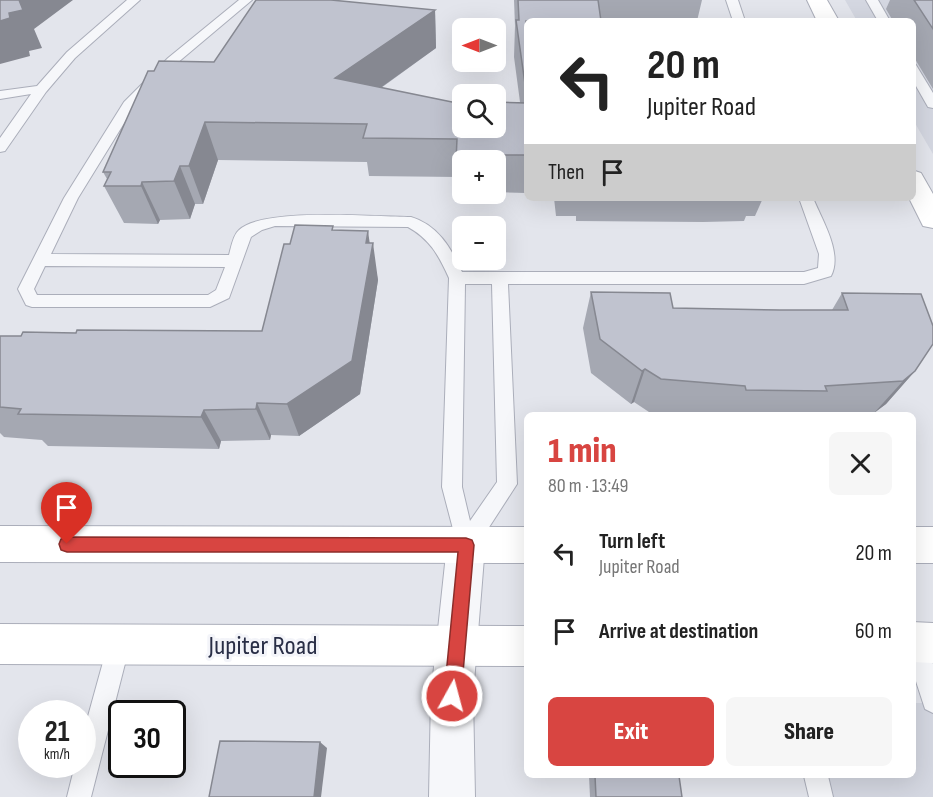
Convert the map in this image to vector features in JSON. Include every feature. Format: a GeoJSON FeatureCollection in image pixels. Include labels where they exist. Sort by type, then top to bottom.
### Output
{"type":"FeatureCollection","features":[{"type":"Feature","properties":{"kind":"main road"},"geometry":{"type":"LineString","coordinates":[[817,0],[826,18]]}},
{"type":"Feature","properties":{"kind":"main road"},"geometry":{"type":"LineString","coordinates":[[916,187],[933,219]]}},
{"type":"Feature","properties":{"kind":"main road"},"geometry":{"type":"LineString","coordinates":[[0,544],[524,545]]}},
{"type":"Feature","properties":{"kind":"main road"},"geometry":{"type":"LineString","coordinates":[[916,545],[933,545]]}},
{"type":"Feature","properties":{"kind":"main road","name":"Jupiter Road"},"geometry":{"type":"LineString","coordinates":[[0,644],[524,646]]}},
{"type":"Feature","properties":{"kind":"street"},"geometry":{"type":"LineString","coordinates":[[452,797],[452,696],[459,647],[466,545]]}},
{"type":"Feature","properties":{"kind":"lane"},"geometry":{"type":"LineString","coordinates":[[0,148],[41,89],[71,55],[135,0]]}},
{"type":"Feature","properties":{"kind":"lane"},"geometry":{"type":"LineString","coordinates":[[246,0],[172,62],[129,105],[70,198],[26,289],[32,301],[210,301],[223,294],[244,234],[257,226],[275,221],[411,222],[428,230],[443,247],[457,278],[452,487],[466,545]]}},
{"type":"Feature","properties":{"kind":"lane"},"geometry":{"type":"LineString","coordinates":[[732,0],[738,18]]}},
{"type":"Feature","properties":{"kind":"lane"},"geometry":{"type":"LineString","coordinates":[[872,0],[882,18]]}},
{"type":"Feature","properties":{"kind":"lane"},"geometry":{"type":"LineString","coordinates":[[916,75],[933,104]]}},
{"type":"Feature","properties":{"kind":"lane"},"geometry":{"type":"LineString","coordinates":[[0,95],[41,89]]}},
{"type":"Feature","properties":{"kind":"lane"},"geometry":{"type":"LineString","coordinates":[[457,278],[804,278],[825,272],[827,254],[807,201]]}},
{"type":"Feature","properties":{"kind":"lane"},"geometry":{"type":"LineString","coordinates":[[40,261],[233,261]]}},
{"type":"Feature","properties":{"kind":"lane"},"geometry":{"type":"LineString","coordinates":[[466,545],[507,484],[500,278]]}},
{"type":"Feature","properties":{"kind":"lane"},"geometry":{"type":"LineString","coordinates":[[920,642],[933,701]]}},
{"type":"Feature","properties":{"kind":"lane"},"geometry":{"type":"LineString","coordinates":[[79,797],[119,644]]}},
{"type":"Feature","properties":{"kind":"lane"},"geometry":{"type":"LineString","coordinates":[[816,778],[821,797]]}},
{"type":"Feature","properties":{"kind":"shaded area"},"geometry":{"type":"Polygon","coordinates":[[[845,0],[933,0],[933,154],[916,125],[916,18],[855,18],[845,0]]]}},
{"type":"Feature","properties":{"kind":"shaded area"},"geometry":{"type":"Polygon","coordinates":[[[916,703],[933,703],[933,797],[817,797],[812,778],[916,778],[916,703]]]}},
{"type":"Feature","properties":{"kind":"building"},"geometry":{"type":"Polygon","coordinates":[[[0,0],[19,0],[23,10],[9,13],[10,18],[0,21],[0,0]]]}},
{"type":"Feature","properties":{"kind":"building"},"geometry":{"type":"Polygon","coordinates":[[[256,0],[331,0],[435,10],[335,78],[452,102],[452,138],[506,138],[506,102],[524,103],[524,155],[506,155],[506,150],[456,150],[457,139],[363,138],[367,124],[205,122],[189,166],[180,166],[174,181],[142,182],[141,186],[104,186],[111,172],[103,172],[148,71],[154,71],[159,61],[214,62],[256,0]]]}},
{"type":"Feature","properties":{"kind":"building"},"geometry":{"type":"Polygon","coordinates":[[[518,0],[598,0],[601,18],[524,18],[524,77],[516,20],[519,20],[518,0]]]}},
{"type":"Feature","properties":{"kind":"building"},"geometry":{"type":"Polygon","coordinates":[[[914,0],[933,0],[933,29],[914,0]]]}},
{"type":"Feature","properties":{"kind":"building"},"geometry":{"type":"Polygon","coordinates":[[[295,225],[333,226],[332,230],[368,231],[366,243],[373,243],[352,361],[287,404],[257,403],[256,409],[204,410],[201,417],[18,414],[21,409],[0,407],[0,336],[21,336],[23,332],[76,333],[77,330],[262,331],[284,244],[290,244],[295,225]]]}},
{"type":"Feature","properties":{"kind":"building"},"geometry":{"type":"Polygon","coordinates":[[[591,292],[670,293],[673,308],[780,310],[848,310],[842,293],[921,294],[933,326],[933,344],[915,371],[903,381],[825,386],[827,391],[746,390],[745,386],[661,379],[645,369],[642,371],[600,339],[591,292]]]}},
{"type":"Feature","properties":{"kind":"building"},"geometry":{"type":"Polygon","coordinates":[[[220,741],[320,742],[314,797],[209,797],[220,741]]]}},
{"type":"Feature","properties":{"kind":"building"},"geometry":{"type":"Polygon","coordinates":[[[595,778],[679,778],[682,797],[596,797],[595,778]]]}},
{"type":"Feature","properties":{"kind":"route"},"geometry":{"type":"LineString","coordinates":[[67,544],[466,545],[459,647],[452,696]]}}]}
